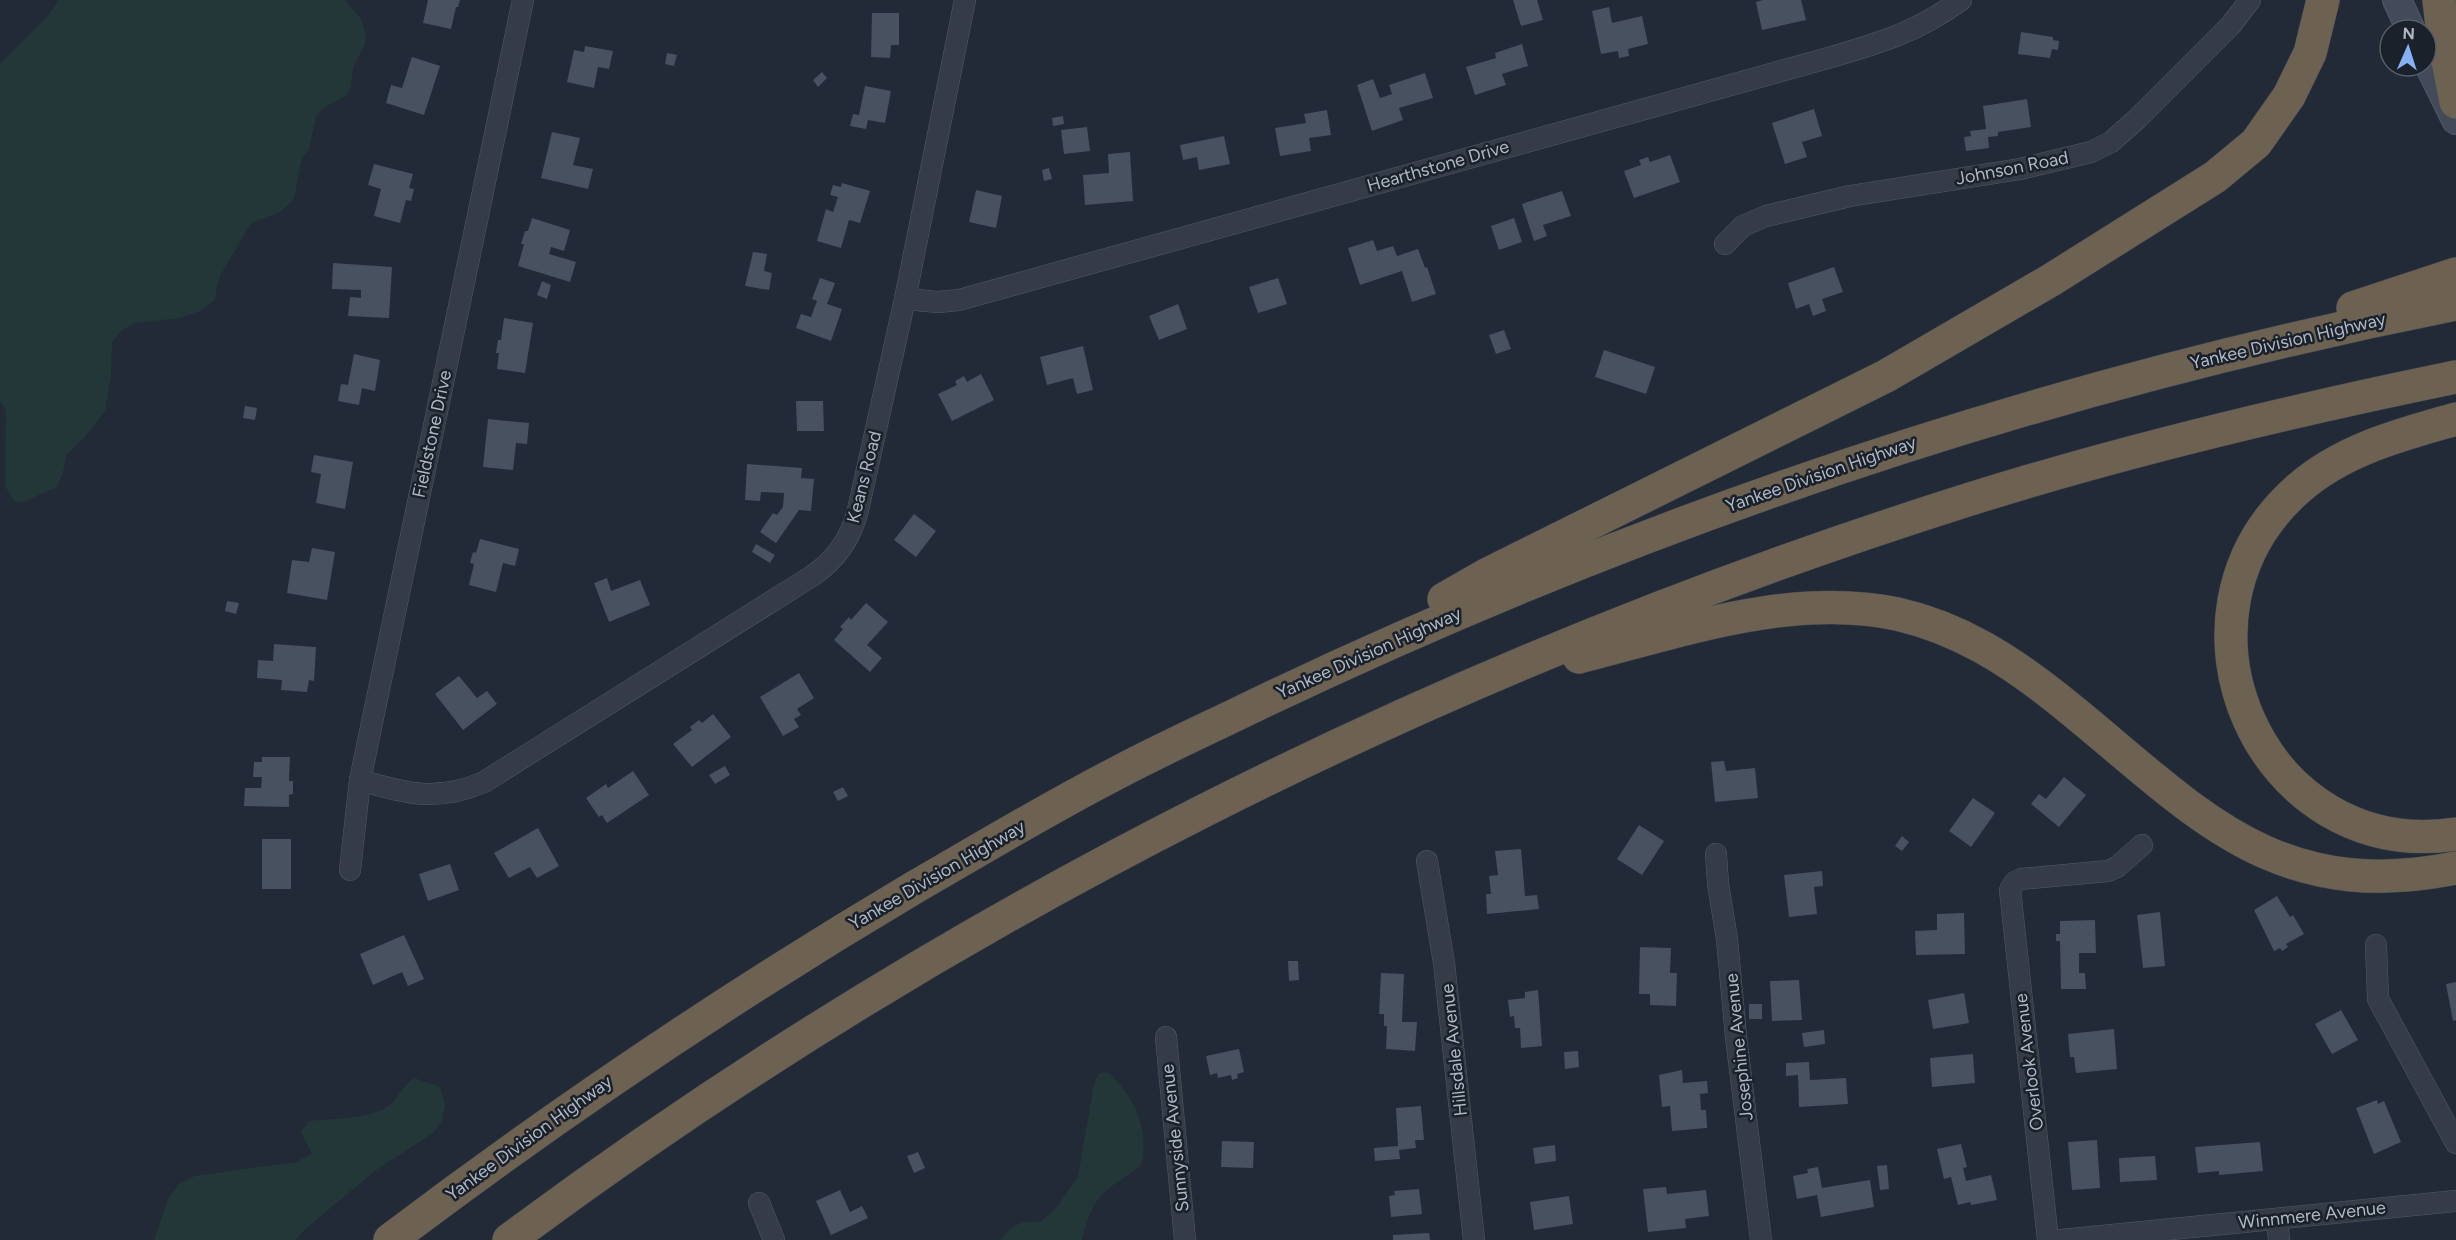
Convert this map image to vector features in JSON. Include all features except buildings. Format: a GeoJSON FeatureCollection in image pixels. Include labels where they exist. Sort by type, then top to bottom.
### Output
{"type":"FeatureCollection","features":[{"type":"Feature","properties":{"kind":"highway"},"geometry":{"type":"LineString","coordinates":[[1271,698],[1486,575],[1886,376],[2051,280],[2215,177],[2256,143],[2289,96],[2310,53],[2323,0]]}},
{"type":"Feature","properties":{"kind":"highway"},"geometry":{"type":"LineString","coordinates":[[2439,0],[2442,35],[2456,102]]}},
{"type":"Feature","properties":{"kind":"highway"},"geometry":{"type":"LineString","coordinates":[[2240,351],[2385,296],[2456,274]]}},
{"type":"Feature","properties":{"kind":"highway","name":"Yankee Division Highway"},"geometry":{"type":"LineString","coordinates":[[390,1240],[585,1097],[729,1001],[847,927],[1112,775],[1385,644],[1569,566],[1858,460],[2000,416],[2240,351],[2456,304]]}},
{"type":"Feature","properties":{"kind":"highway"},"geometry":{"type":"LineString","coordinates":[[509,1240],[618,1160],[738,1079],[977,932],[1213,805],[1464,687],[1710,587],[1968,500],[2198,435],[2456,377]]}},
{"type":"Feature","properties":{"kind":"highway"},"geometry":{"type":"LineString","coordinates":[[2456,419],[2362,449],[2318,474],[2299,489],[2269,521],[2249,557],[2237,589],[2232,641],[2234,675],[2248,720],[2267,753],[2296,786],[2325,807],[2371,828],[2411,836],[2456,834]]}},
{"type":"Feature","properties":{"kind":"highway"},"geometry":{"type":"LineString","coordinates":[[1464,687],[1742,617],[1800,610],[1851,609],[1885,612],[1913,618],[1954,632],[2000,656],[2064,704],[2190,808],[2255,849],[2309,868],[2354,876],[2402,877],[2456,868]]}},
{"type":"Feature","properties":{"kind":"main road"},"geometry":{"type":"LineString","coordinates":[[2397,0],[2405,18]]}},
{"type":"Feature","properties":{"kind":"main road"},"geometry":{"type":"LineString","coordinates":[[2435,78],[2456,120]]}},
{"type":"Feature","properties":{"kind":"street","name":"Fieldstone Drive"},"geometry":{"type":"LineString","coordinates":[[350,870],[360,780],[523,0]]}},
{"type":"Feature","properties":{"kind":"street","name":"Keans Road"},"geometry":{"type":"LineString","coordinates":[[360,780],[405,793],[432,795],[459,791],[484,782],[821,570],[842,548],[856,520],[905,299],[965,0]]}},
{"type":"Feature","properties":{"kind":"street","name":"Hearthstone Drive"},"geometry":{"type":"LineString","coordinates":[[905,299],[938,302],[959,300],[1849,52],[1916,29],[1961,0]]}},
{"type":"Feature","properties":{"kind":"street","name":"Johnson Road"},"geometry":{"type":"LineString","coordinates":[[1725,244],[1743,226],[1766,216],[1850,196],[2020,169],[2091,152],[2111,142],[2137,119],[2231,26],[2250,0]]}},
{"type":"Feature","properties":{"kind":"street","name":"Overlook Avenue"},"geometry":{"type":"LineString","coordinates":[[2048,1240],[2010,896],[2013,884],[2024,878],[2108,871],[2117,867],[2142,845]]}},
{"type":"Feature","properties":{"kind":"street","name":"Josephine Avenue"},"geometry":{"type":"LineString","coordinates":[[1716,854],[1761,1240]]}},
{"type":"Feature","properties":{"kind":"street","name":"Hillsdale Avenue"},"geometry":{"type":"LineString","coordinates":[[1427,861],[1444,963],[1474,1240]]}},
{"type":"Feature","properties":{"kind":"street"},"geometry":{"type":"LineString","coordinates":[[2376,945],[2378,999],[2456,1143]]}},
{"type":"Feature","properties":{"kind":"street","name":"Sunnyside Avenue"},"geometry":{"type":"LineString","coordinates":[[1166,1036],[1185,1240]]}},
{"type":"Feature","properties":{"kind":"street","name":"Winnmere Avenue"},"geometry":{"type":"LineString","coordinates":[[2061,1240],[2456,1201]]}},
{"type":"Feature","properties":{"kind":"street"},"geometry":{"type":"LineString","coordinates":[[759,1203],[774,1240]]}},
{"type":"Feature","properties":{"kind":"street"},"geometry":{"type":"LineString","coordinates":[[2277,1219],[2279,1240]]}},
{"type":"Feature","properties":{"kind":"shaded area"},"geometry":{"type":"Polygon","coordinates":[[[59,0],[345,0],[361,19],[366,36],[365,44],[353,67],[351,87],[346,96],[323,108],[316,116],[309,150],[302,157],[294,199],[280,212],[251,223],[220,276],[214,301],[200,311],[180,318],[135,323],[122,330],[112,342],[111,376],[105,411],[84,438],[66,455],[63,473],[57,487],[23,502],[14,501],[5,486],[6,410],[0,401],[0,64],[47,17],[59,0]]]}},
{"type":"Feature","properties":{"kind":"shaded area"},"geometry":{"type":"Polygon","coordinates":[[[1099,1073],[1109,1073],[1126,1093],[1138,1115],[1143,1140],[1141,1166],[1109,1189],[1096,1202],[1082,1240],[1000,1240],[1017,1225],[1041,1222],[1057,1207],[1078,1177],[1094,1084],[1099,1073]]]}},
{"type":"Feature","properties":{"kind":"shaded area"},"geometry":{"type":"Polygon","coordinates":[[[414,1078],[440,1087],[445,1105],[442,1121],[433,1133],[376,1170],[305,1229],[296,1240],[154,1240],[168,1199],[179,1184],[195,1176],[296,1162],[312,1154],[301,1132],[309,1121],[375,1113],[392,1103],[414,1078]]]}}]}
